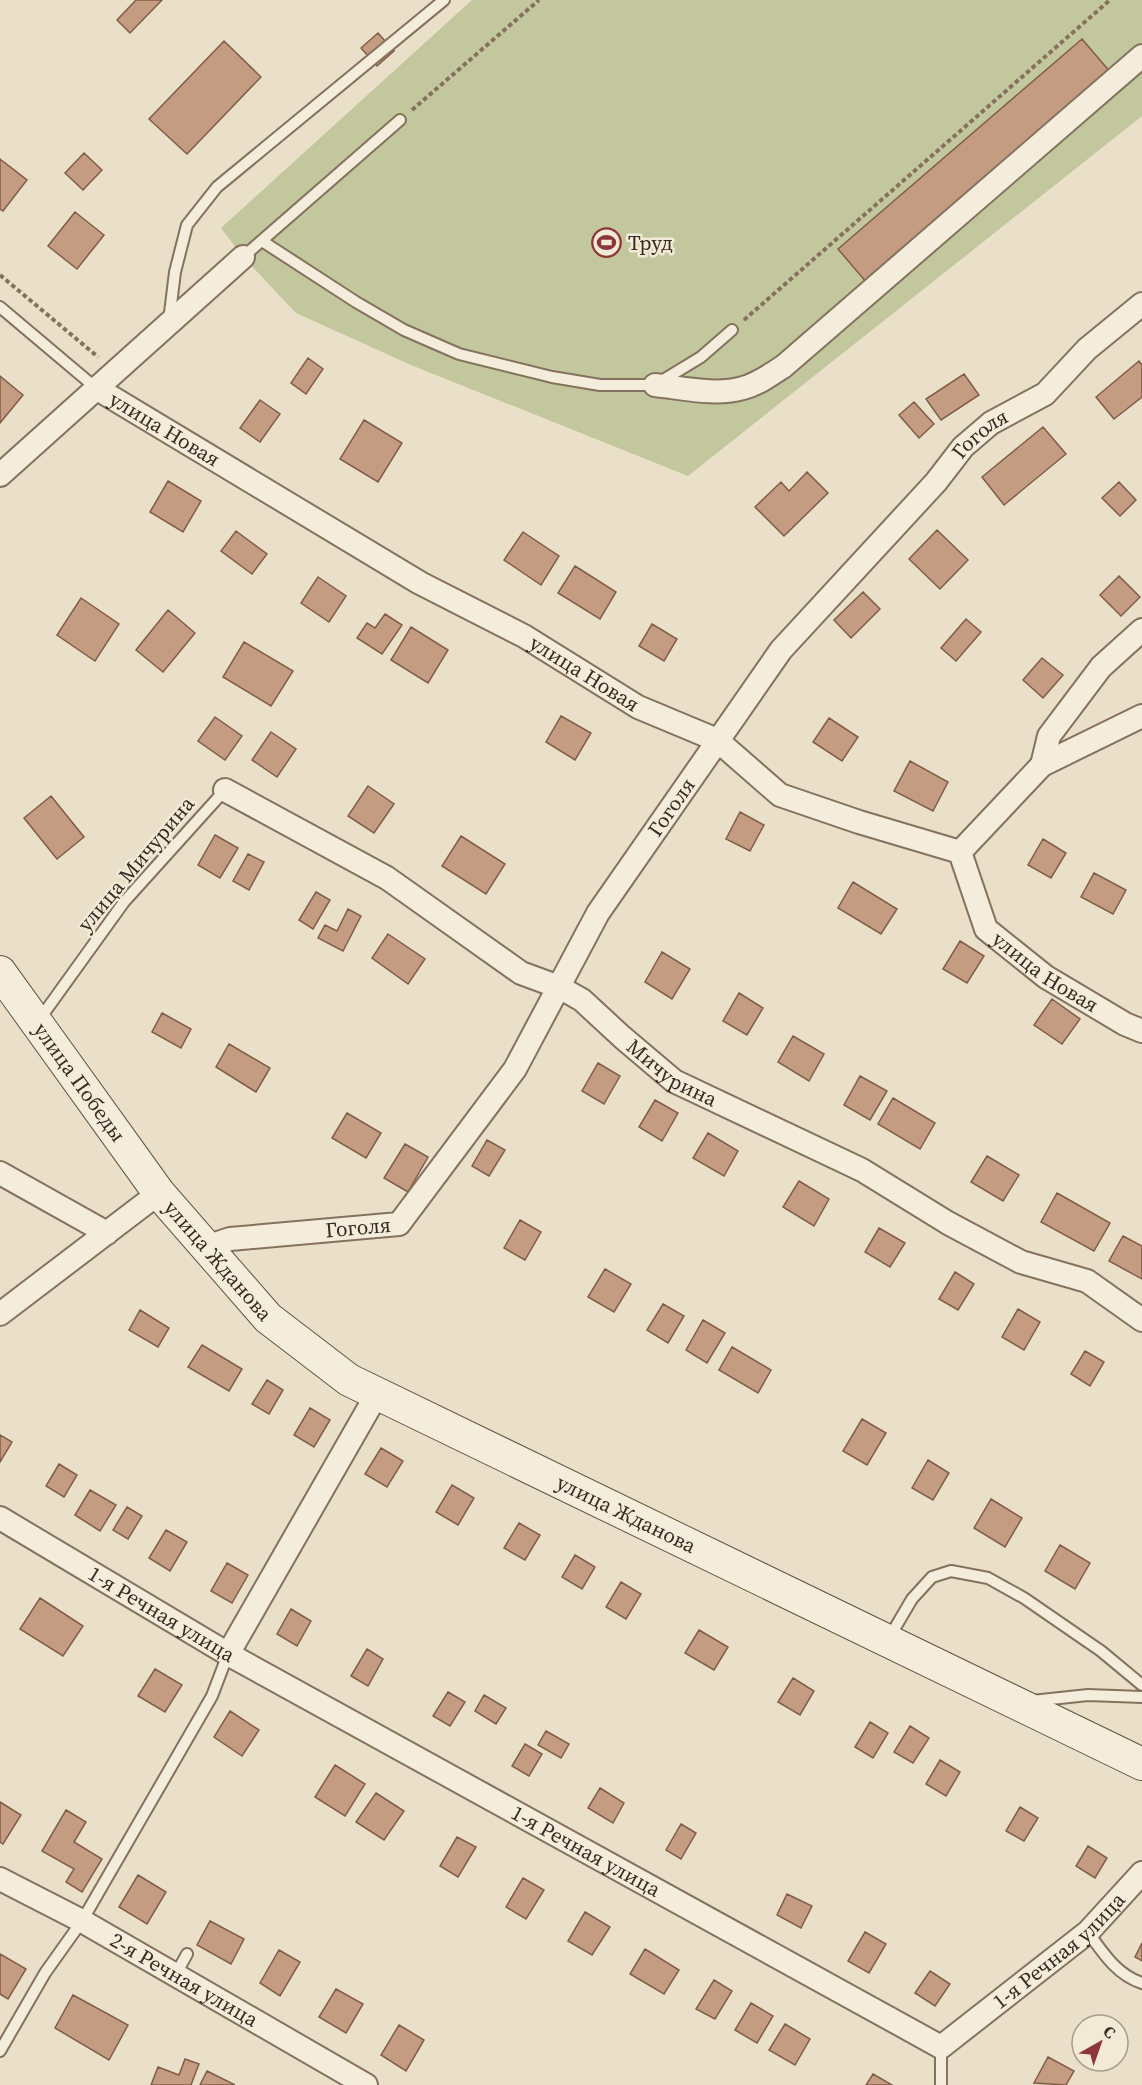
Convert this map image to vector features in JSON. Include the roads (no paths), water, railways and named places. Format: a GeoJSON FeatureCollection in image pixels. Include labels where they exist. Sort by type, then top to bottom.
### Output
{"type":"FeatureCollection","features":[{"type":"Feature","properties":{"kind":"street"},"geometry":{"type":"LineString","coordinates":[[655,385],[714,391],[744,388],[765,379],[784,366],[1142,56]]}},
{"type":"Feature","properties":{"kind":"street"},"geometry":{"type":"LineString","coordinates":[[0,475],[243,257]]}},
{"type":"Feature","properties":{"kind":"street","name":"Гоголя"},"geometry":{"type":"LineString","coordinates":[[206,1247],[230,1239],[399,1224],[515,1069],[598,913],[781,650],[936,482],[963,447],[991,423],[1045,394],[1087,349],[1142,304]]}},
{"type":"Feature","properties":{"kind":"street","name":"улица Новая"},"geometry":{"type":"LineString","coordinates":[[96,388],[420,583],[524,636],[638,707],[717,740],[780,795],[859,822],[960,852],[986,929],[1046,977],[1125,1024],[1142,1031]]}},
{"type":"Feature","properties":{"kind":"street"},"geometry":{"type":"LineString","coordinates":[[1042,765],[1049,735],[1101,667],[1142,630]]}},
{"type":"Feature","properties":{"kind":"street"},"geometry":{"type":"LineString","coordinates":[[960,852],[1042,765],[1142,716]]}},
{"type":"Feature","properties":{"kind":"street","name":"Мичурина"},"geometry":{"type":"LineString","coordinates":[[225,790],[387,879],[521,973],[559,987],[582,1000],[674,1081],[862,1170],[948,1223],[1021,1263],[1087,1281],[1142,1320]]}},
{"type":"Feature","properties":{"kind":"street","name":"улица Победы"},"geometry":{"type":"LineString","coordinates":[[0,972],[159,1193]]}},
{"type":"Feature","properties":{"kind":"street"},"geometry":{"type":"LineString","coordinates":[[0,1173],[107,1233]]}},
{"type":"Feature","properties":{"kind":"street"},"geometry":{"type":"LineString","coordinates":[[0,1314],[159,1193]]}},
{"type":"Feature","properties":{"kind":"street","name":"улица Жданова"},"geometry":{"type":"LineString","coordinates":[[159,1193],[268,1318],[349,1380],[1142,1764]]}},
{"type":"Feature","properties":{"kind":"street"},"geometry":{"type":"LineString","coordinates":[[228,1654],[377,1394]]}},
{"type":"Feature","properties":{"kind":"street","name":"1-я Речная улица"},"geometry":{"type":"LineString","coordinates":[[0,1518],[228,1654],[940,2048],[1088,1932],[1142,1873]]}},
{"type":"Feature","properties":{"kind":"street","name":"2-я Речная улица"},"geometry":{"type":"LineString","coordinates":[[0,1879],[82,1921],[366,2085]]}},
{"type":"Feature","properties":{"kind":"lane"},"geometry":{"type":"LineString","coordinates":[[168,325],[175,272],[187,225],[217,187],[444,0]]}},
{"type":"Feature","properties":{"kind":"lane"},"geometry":{"type":"LineString","coordinates":[[243,257],[400,120]]}},
{"type":"Feature","properties":{"kind":"lane"},"geometry":{"type":"LineString","coordinates":[[262,241],[404,330],[459,354],[552,377],[600,385],[655,385],[701,357],[732,330]]}},
{"type":"Feature","properties":{"kind":"lane","name":"улица Новая"},"geometry":{"type":"LineString","coordinates":[[0,307],[96,388]]}},
{"type":"Feature","properties":{"kind":"lane","name":"улица Мичурина"},"geometry":{"type":"LineString","coordinates":[[37,1023],[124,902],[225,790]]}},
{"type":"Feature","properties":{"kind":"lane"},"geometry":{"type":"LineString","coordinates":[[888,1641],[912,1599],[932,1577],[951,1571],[988,1578],[1024,1598],[1101,1651],[1142,1684]]}},
{"type":"Feature","properties":{"kind":"lane"},"geometry":{"type":"LineString","coordinates":[[0,2051],[45,1973],[82,1921],[212,1696],[228,1654]]}},
{"type":"Feature","properties":{"kind":"lane"},"geometry":{"type":"LineString","coordinates":[[1015,1702],[1088,1695],[1142,1697]]}},
{"type":"Feature","properties":{"kind":"lane"},"geometry":{"type":"LineString","coordinates":[[1088,1932],[1113,1966],[1142,1983]]}},
{"type":"Feature","properties":{"kind":"lane"},"geometry":{"type":"LineString","coordinates":[[176,1974],[187,1954]]}},
{"type":"Feature","properties":{"kind":"lane"},"geometry":{"type":"LineString","coordinates":[[940,2048],[941,2085]]}},
{"type":"Feature","properties":{"kind":"place","name":"Труд"},"geometry":{"type":"Point","coordinates":[607,243]}}]}
